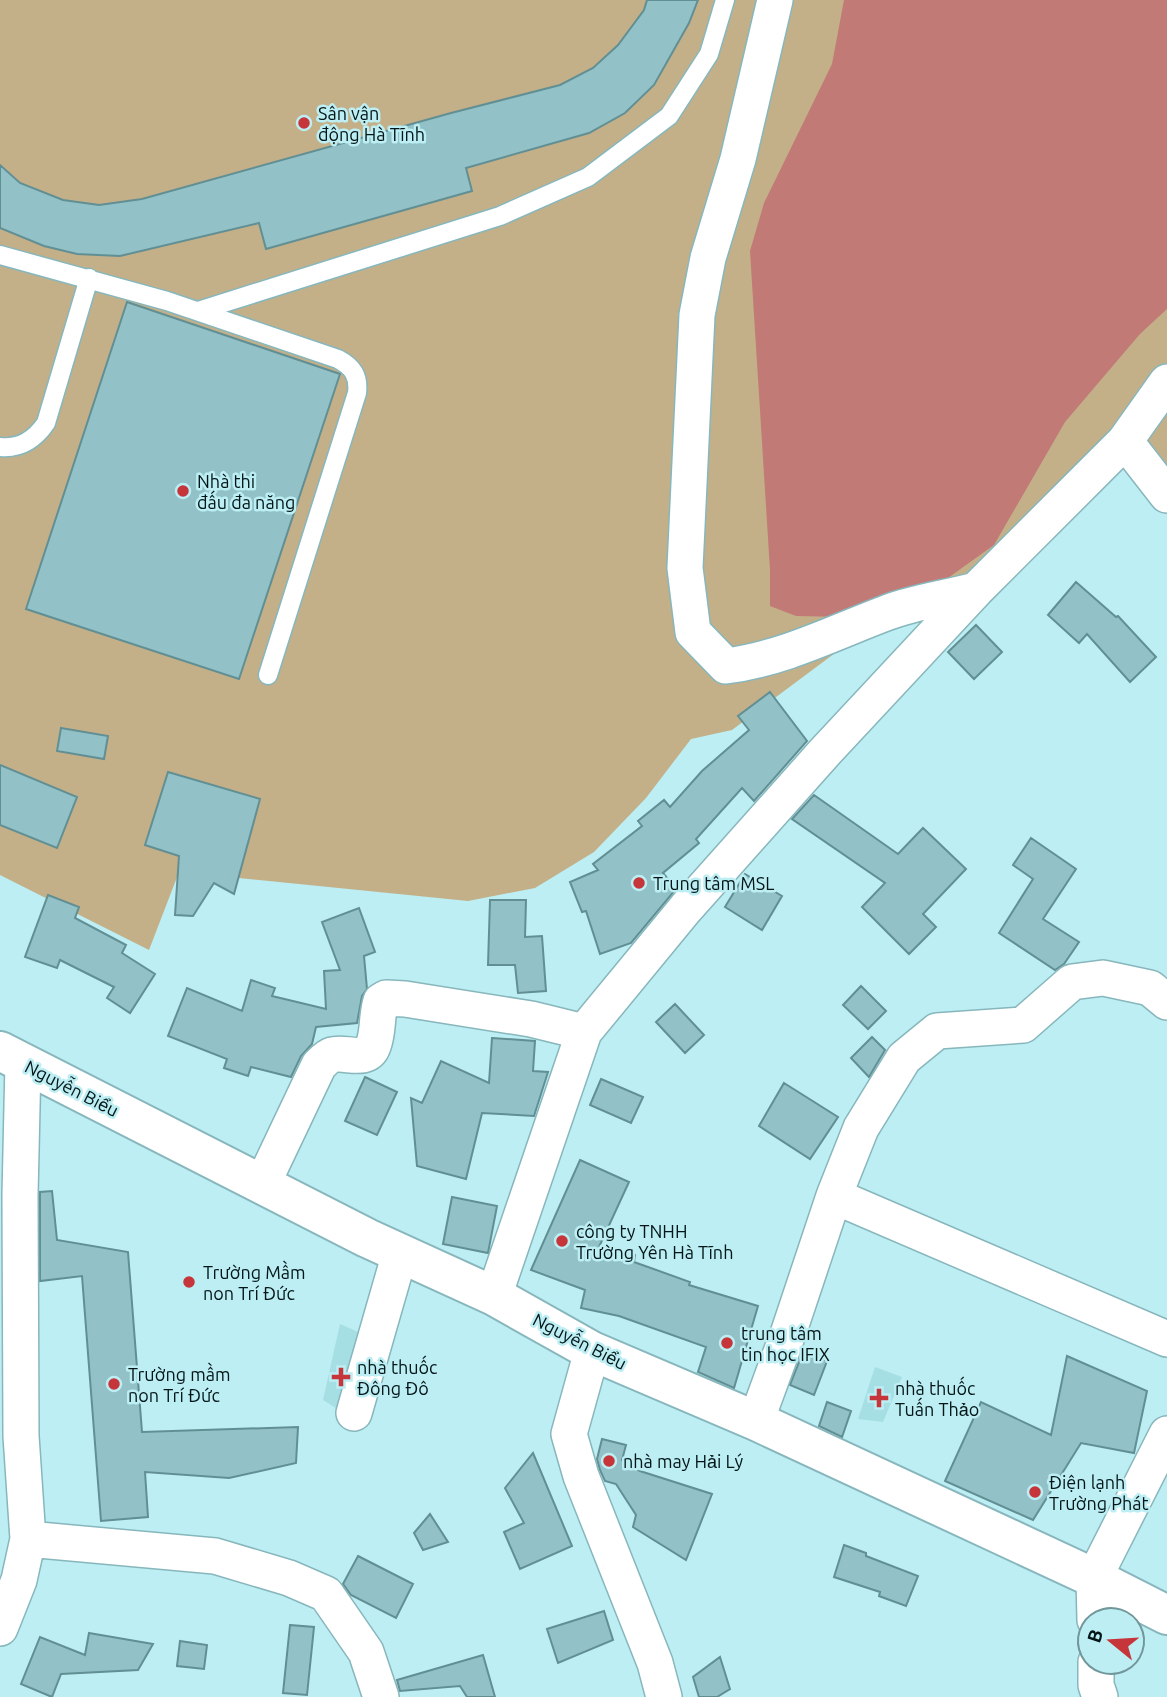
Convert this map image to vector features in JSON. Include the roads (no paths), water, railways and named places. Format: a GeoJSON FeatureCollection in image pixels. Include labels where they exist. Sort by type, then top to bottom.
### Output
{"type":"FeatureCollection","features":[{"type":"Feature","properties":{"kind":"street"},"geometry":{"type":"LineString","coordinates":[[775,0],[738,159],[708,258],[697,314],[685,568],[693,632],[726,666],[750,663],[786,653],[890,612],[976,590]]}},
{"type":"Feature","properties":{"kind":"street"},"geometry":{"type":"LineString","coordinates":[[494,1296],[584,1032],[695,898],[824,753],[976,590],[1125,441],[1167,382]]}},
{"type":"Feature","properties":{"kind":"street"},"geometry":{"type":"LineString","coordinates":[[1125,441],[1167,495]]}},
{"type":"Feature","properties":{"kind":"street"},"geometry":{"type":"LineString","coordinates":[[756,1421],[834,1196],[861,1128],[904,1058],[937,1031],[1023,1025],[1072,982],[1103,978],[1150,989],[1167,1002]]}},
{"type":"Feature","properties":{"kind":"street"},"geometry":{"type":"LineString","coordinates":[[262,1185],[318,1065],[331,1055],[367,1055],[372,1050],[378,1030],[379,1006],[386,998],[531,1019],[584,1032]]}},
{"type":"Feature","properties":{"kind":"street"},"geometry":{"type":"LineString","coordinates":[[0,1628],[19,1580],[27,1539],[21,1436],[20,1195],[12,1057]]}},
{"type":"Feature","properties":{"kind":"street","name":"Nguyễn Biểu"},"geometry":{"type":"LineString","coordinates":[[12,1057],[400,1254],[494,1296],[592,1351],[756,1421],[1094,1578],[1167,1615]]}},
{"type":"Feature","properties":{"kind":"street"},"geometry":{"type":"LineString","coordinates":[[834,1196],[1167,1339]]}},
{"type":"Feature","properties":{"kind":"street"},"geometry":{"type":"LineString","coordinates":[[354,1413],[400,1254]]}},
{"type":"Feature","properties":{"kind":"street"},"geometry":{"type":"LineString","coordinates":[[592,1351],[569,1434],[581,1476],[654,1663],[664,1697]]}},
{"type":"Feature","properties":{"kind":"street"},"geometry":{"type":"LineString","coordinates":[[1095,1606],[1094,1578],[1167,1434]]}},
{"type":"Feature","properties":{"kind":"street"},"geometry":{"type":"LineString","coordinates":[[27,1539],[215,1556],[289,1578],[326,1594],[366,1652],[381,1697]]}},
{"type":"Feature","properties":{"kind":"street"},"geometry":{"type":"LineString","coordinates":[[1097,1676],[1100,1697]]}},
{"type":"Feature","properties":{"kind":"lane"},"geometry":{"type":"LineString","coordinates":[[198,311],[500,216],[588,177],[669,116],[709,54],[725,0]]}},
{"type":"Feature","properties":{"kind":"lane"},"geometry":{"type":"LineString","coordinates":[[0,255],[198,311],[338,359],[350,366],[357,377],[357,393],[268,675]]}},
{"type":"Feature","properties":{"kind":"lane"},"geometry":{"type":"LineString","coordinates":[[0,447],[29,441],[46,423],[89,278]]}},
{"type":"Feature","properties":{"kind":"place","name":"Sân vận động Hà Tĩnh"},"geometry":{"type":"Point","coordinates":[304,123]}},
{"type":"Feature","properties":{"kind":"place","name":"Nhà thi đấu đa năng"},"geometry":{"type":"Point","coordinates":[183,491]}},
{"type":"Feature","properties":{"kind":"place","name":"Trung tâm MSL"},"geometry":{"type":"Point","coordinates":[639,883]}},
{"type":"Feature","properties":{"kind":"place","name":"công ty TNHH Trường Yên Hà Tĩnh"},"geometry":{"type":"Point","coordinates":[562,1241]}},
{"type":"Feature","properties":{"kind":"place","name":"Trường Mầm non Trí Đức"},"geometry":{"type":"Point","coordinates":[189,1282]}},
{"type":"Feature","properties":{"kind":"place","name":"trung tâm tin học IFIX"},"geometry":{"type":"Point","coordinates":[727,1343]}},
{"type":"Feature","properties":{"kind":"place","name":"nhà thuốc Đông Đô"},"geometry":{"type":"Point","coordinates":[341,1377]}},
{"type":"Feature","properties":{"kind":"place","name":"Trường mầm non Trí Đức"},"geometry":{"type":"Point","coordinates":[114,1384]}},
{"type":"Feature","properties":{"kind":"place","name":"nhà thuốc Tuấn Thảo"},"geometry":{"type":"Point","coordinates":[879,1398]}},
{"type":"Feature","properties":{"kind":"place","name":"nhà may Hải Lý"},"geometry":{"type":"Point","coordinates":[609,1461]}},
{"type":"Feature","properties":{"kind":"place","name":"Điện lạnh Trường Phát"},"geometry":{"type":"Point","coordinates":[1035,1492]}}]}
